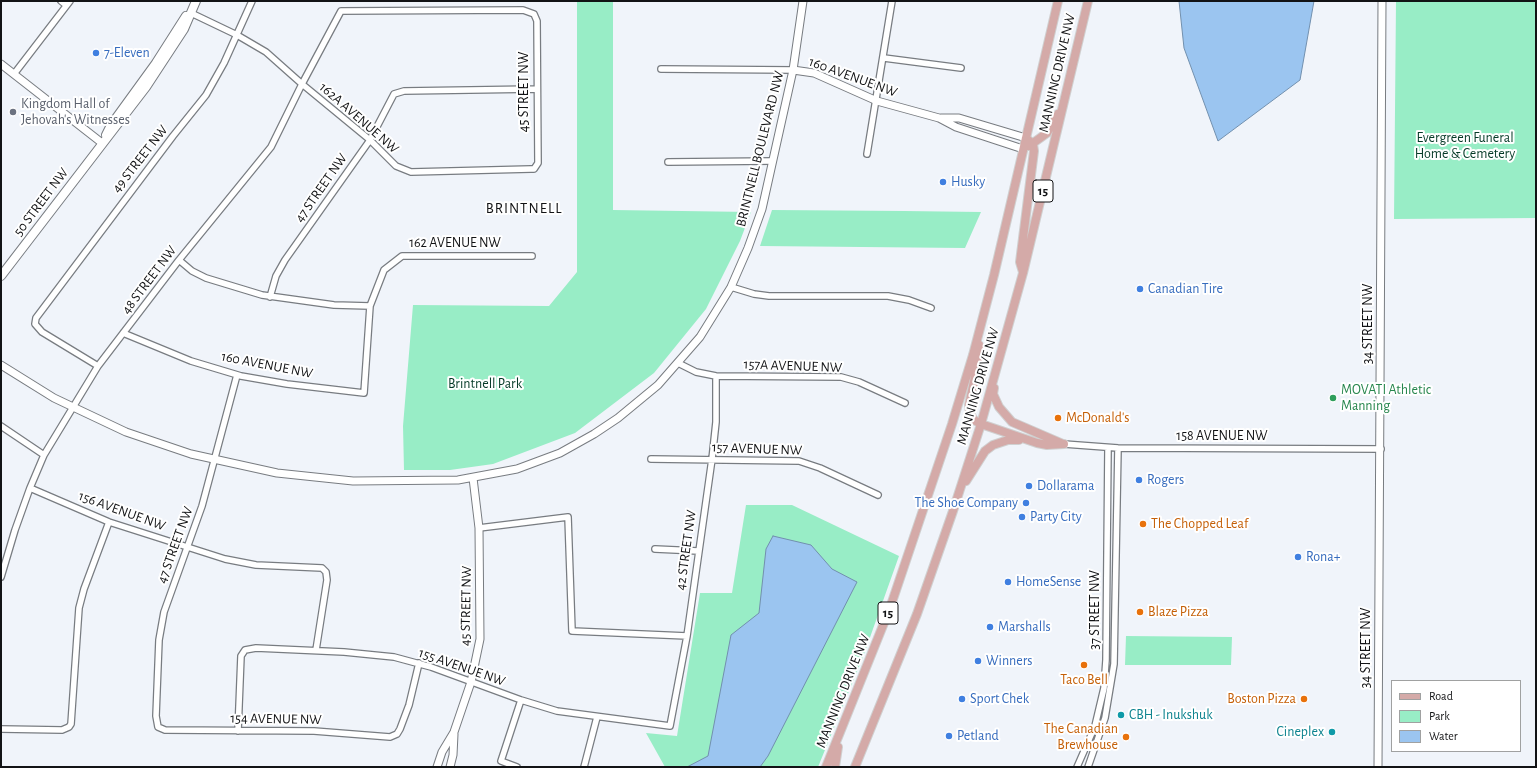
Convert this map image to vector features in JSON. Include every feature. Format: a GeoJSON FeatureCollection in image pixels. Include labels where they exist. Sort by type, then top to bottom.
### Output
{"type":"FeatureCollection","features":[{"type":"Feature","properties":{"kind":"main road","name":"50 STREET NW"},"geometry":{"type":"LineString","coordinates":[[1,276],[102,143],[116,128],[160,67],[184,29],[196,1]]}},
{"type":"Feature","properties":{"kind":"main road","name":"MANNING DRIVE NW"},"geometry":{"type":"LineString","coordinates":[[826,767],[892,601],[942,457],[979,332],[1058,1]]}},
{"type":"Feature","properties":{"kind":"main road","name":"MANNING DRIVE NW"},"geometry":{"type":"LineString","coordinates":[[855,767],[917,614],[960,492],[981,424],[1023,272],[1088,1]]}},
{"type":"Feature","properties":{"kind":"main road"},"geometry":{"type":"LineString","coordinates":[[1023,149],[1033,144],[1047,132],[1063,106]]}},
{"type":"Feature","properties":{"kind":"main road"},"geometry":{"type":"LineString","coordinates":[[1026,138],[1033,144]]}},
{"type":"Feature","properties":{"kind":"main road"},"geometry":{"type":"LineString","coordinates":[[1023,272],[1020,262],[1033,144]]}},
{"type":"Feature","properties":{"kind":"main road"},"geometry":{"type":"LineString","coordinates":[[979,332],[978,362],[969,405],[970,414],[981,424],[1025,440],[1046,445],[1064,444]]}},
{"type":"Feature","properties":{"kind":"main road"},"geometry":{"type":"LineString","coordinates":[[994,380],[993,394],[1004,415],[1022,427],[1064,444]]}},
{"type":"Feature","properties":{"kind":"main road"},"geometry":{"type":"LineString","coordinates":[[960,492],[985,451],[993,445],[1008,440],[1025,440]]}},
{"type":"Feature","properties":{"kind":"main road"},"geometry":{"type":"LineString","coordinates":[[835,767],[841,731]]}},
{"type":"Feature","properties":{"kind":"street"},"geometry":{"type":"LineString","coordinates":[[14,74],[68,3],[61,1]]}},
{"type":"Feature","properties":{"kind":"street","name":"49 STREET NW"},"geometry":{"type":"LineString","coordinates":[[98,366],[42,332],[36,324],[38,313],[206,95],[219,74],[252,1]]}},
{"type":"Feature","properties":{"kind":"street","name":"BRINTNELL BOULEVARD NW"},"geometry":{"type":"LineString","coordinates":[[1,365],[73,408],[146,440],[215,461],[277,473],[332,480],[421,481],[473,478],[503,473],[531,464],[576,444],[618,418],[637,403],[678,363],[708,324],[731,287],[762,208],[793,70],[803,1]]}},
{"type":"Feature","properties":{"kind":"street"},"geometry":{"type":"LineString","coordinates":[[867,154],[877,101],[892,1]]}},
{"type":"Feature","properties":{"kind":"street","name":"34 STREET NW"},"geometry":{"type":"LineString","coordinates":[[1378,767],[1381,449],[1382,1]]}},
{"type":"Feature","properties":{"kind":"street","name":"45 STREET NW"},"geometry":{"type":"LineString","coordinates":[[341,11],[523,10],[534,14],[537,21],[536,89],[538,163],[534,169]]}},
{"type":"Feature","properties":{"kind":"street","name":"48 STREET NW"},"geometry":{"type":"LineString","coordinates":[[1,577],[2,565],[30,488],[44,455],[98,366],[179,260],[271,147],[302,84],[341,11]]}},
{"type":"Feature","properties":{"kind":"street","name":"162A AVENUE NW"},"geometry":{"type":"LineString","coordinates":[[191,13],[236,35],[266,52],[370,140],[396,166],[411,172],[534,169]]}},
{"type":"Feature","properties":{"kind":"street"},"geometry":{"type":"LineString","coordinates":[[884,58],[961,68]]}},
{"type":"Feature","properties":{"kind":"street"},"geometry":{"type":"LineString","coordinates":[[1,64],[102,143]]}},
{"type":"Feature","properties":{"kind":"street","name":"160 AVENUE NW"},"geometry":{"type":"LineString","coordinates":[[661,69],[793,70],[814,73],[877,101],[938,118],[956,127],[1023,149]]}},
{"type":"Feature","properties":{"kind":"street","name":"47 STREET NW"},"geometry":{"type":"LineString","coordinates":[[270,297],[276,276],[285,260],[370,140],[394,94],[404,91],[536,89]]}},
{"type":"Feature","properties":{"kind":"street","name":"160 AVENUE NW"},"geometry":{"type":"LineString","coordinates":[[938,118],[959,118],[1026,138]]}},
{"type":"Feature","properties":{"kind":"street"},"geometry":{"type":"LineString","coordinates":[[668,162],[772,161]]}},
{"type":"Feature","properties":{"kind":"street","name":"162 AVENUE NW"},"geometry":{"type":"LineString","coordinates":[[370,306],[384,270],[402,256],[532,256]]}},
{"type":"Feature","properties":{"kind":"street"},"geometry":{"type":"LineString","coordinates":[[179,260],[192,271],[206,278],[270,297],[334,305],[370,306]]}},
{"type":"Feature","properties":{"kind":"street"},"geometry":{"type":"LineString","coordinates":[[731,287],[754,294],[768,296],[888,296],[909,300],[931,308]]}},
{"type":"Feature","properties":{"kind":"street","name":"160 AVENUE NW"},"geometry":{"type":"LineString","coordinates":[[123,333],[191,361],[237,375],[287,384],[364,393],[370,306]]}},
{"type":"Feature","properties":{"kind":"street","name":"157A AVENUE NW"},"geometry":{"type":"LineString","coordinates":[[678,363],[696,372],[716,376],[841,377],[859,382],[905,402]]}},
{"type":"Feature","properties":{"kind":"street","name":"47 STREET NW"},"geometry":{"type":"LineString","coordinates":[[158,727],[156,716],[162,623],[171,588],[202,506],[237,375]]}},
{"type":"Feature","properties":{"kind":"street","name":"42 STREET NW"},"geometry":{"type":"LineString","coordinates":[[670,726],[687,636],[712,459],[716,422],[716,376]]}},
{"type":"Feature","properties":{"kind":"street"},"geometry":{"type":"LineString","coordinates":[[1,426],[44,455]]}},
{"type":"Feature","properties":{"kind":"street","name":"158 AVENUE NW"},"geometry":{"type":"LineString","coordinates":[[1064,444],[1108,448],[1381,449]]}},
{"type":"Feature","properties":{"kind":"street","name":"37 STREET NW"},"geometry":{"type":"LineString","coordinates":[[1077,767],[1095,726],[1104,688],[1106,660],[1108,448]]}},
{"type":"Feature","properties":{"kind":"street","name":"37 STREET NW"},"geometry":{"type":"LineString","coordinates":[[1088,767],[1105,718],[1114,664],[1118,448]]}},
{"type":"Feature","properties":{"kind":"street","name":"157 AVENUE NW"},"geometry":{"type":"LineString","coordinates":[[651,459],[799,461],[820,468],[878,495]]}},
{"type":"Feature","properties":{"kind":"street","name":"45 STREET NW"},"geometry":{"type":"LineString","coordinates":[[437,767],[442,752],[454,732],[471,682],[478,652],[481,628],[480,528],[473,478]]}},
{"type":"Feature","properties":{"kind":"street","name":"156 AVENUE NW"},"geometry":{"type":"LineString","coordinates":[[30,488],[109,522],[245,564],[318,567],[324,570],[327,580],[316,650]]}},
{"type":"Feature","properties":{"kind":"street"},"geometry":{"type":"LineString","coordinates":[[480,528],[568,517],[572,631],[687,636]]}},
{"type":"Feature","properties":{"kind":"street"},"geometry":{"type":"LineString","coordinates":[[1,729],[62,730],[69,727],[72,721],[76,636],[79,608],[84,589],[109,522]]}},
{"type":"Feature","properties":{"kind":"street"},"geometry":{"type":"LineString","coordinates":[[655,549],[698,550]]}},
{"type":"Feature","properties":{"kind":"street","name":"155 AVENUE NW"},"geometry":{"type":"LineString","coordinates":[[238,731],[241,659],[245,650],[256,648],[374,654],[419,663],[557,712],[670,726]]}},
{"type":"Feature","properties":{"kind":"street","name":"154 AVENUE NW"},"geometry":{"type":"LineString","coordinates":[[158,727],[164,730],[314,731],[385,737],[394,736],[400,729],[409,705],[419,663]]}},
{"type":"Feature","properties":{"kind":"street"},"geometry":{"type":"LineString","coordinates":[[517,767],[501,761],[521,700]]}},
{"type":"Feature","properties":{"kind":"street"},"geometry":{"type":"LineString","coordinates":[[584,767],[597,717]]}},
{"type":"Feature","properties":{"kind":"street","name":"45 STREET NW"},"geometry":{"type":"LineString","coordinates":[[450,767],[453,755],[454,732]]}},
{"type":"Feature","properties":{"kind":"green space","name":"Brintnell Park"},"geometry":{"type":"Polygon","coordinates":[[[577,1],[613,1],[613,210],[751,212],[740,241],[706,309],[654,373],[575,433],[493,464],[450,470],[404,470],[403,426],[413,305],[549,306],[577,272],[577,1]]]}},
{"type":"Feature","properties":{"kind":"green space","name":"Evergreen Funeral Home & Cemetery"},"geometry":{"type":"Polygon","coordinates":[[[1396,1],[1536,1],[1536,218],[1394,219],[1396,1]]]}},
{"type":"Feature","properties":{"kind":"green space"},"geometry":{"type":"Polygon","coordinates":[[[772,210],[981,212],[965,248],[760,246],[772,210]]]}},
{"type":"Feature","properties":{"kind":"green space"},"geometry":{"type":"Polygon","coordinates":[[[746,505],[792,505],[899,556],[863,657],[818,767],[665,767],[646,733],[677,736],[700,593],[732,593],[746,505]]]}},
{"type":"Feature","properties":{"kind":"green space"},"geometry":{"type":"Polygon","coordinates":[[[1126,636],[1232,637],[1231,665],[1125,665],[1126,636]]]}},
{"type":"Feature","properties":{"kind":"water"},"geometry":{"type":"Polygon","coordinates":[[[1179,1],[1314,1],[1300,80],[1218,141],[1184,48],[1179,1]]]}},
{"type":"Feature","properties":{"kind":"water"},"geometry":{"type":"Polygon","coordinates":[[[773,536],[811,545],[832,569],[857,582],[768,756],[760,767],[687,767],[708,756],[731,635],[759,613],[766,549],[773,536]]]}},
{"type":"Feature","properties":{"kind":"place","name":"7-Eleven"},"geometry":{"type":"Point","coordinates":[96,53]}},
{"type":"Feature","properties":{"kind":"place","name":"Kingdom Hall of Jehovah's Witnesses"},"geometry":{"type":"Point","coordinates":[13,112]}},
{"type":"Feature","properties":{"kind":"place","name":"Husky"},"geometry":{"type":"Point","coordinates":[943,182]}},
{"type":"Feature","properties":{"kind":"place","name":"Canadian Tire"},"geometry":{"type":"Point","coordinates":[1140,289]}},
{"type":"Feature","properties":{"kind":"place","name":"MOVATI Athletic Manning"},"geometry":{"type":"Point","coordinates":[1333,398]}},
{"type":"Feature","properties":{"kind":"place","name":"McDonald's"},"geometry":{"type":"Point","coordinates":[1058,418]}},
{"type":"Feature","properties":{"kind":"place","name":"Rogers"},"geometry":{"type":"Point","coordinates":[1139,480]}},
{"type":"Feature","properties":{"kind":"place","name":"Dollarama"},"geometry":{"type":"Point","coordinates":[1029,486]}},
{"type":"Feature","properties":{"kind":"place","name":"The Shoe Company"},"geometry":{"type":"Point","coordinates":[1026,503]}},
{"type":"Feature","properties":{"kind":"place","name":"Party City"},"geometry":{"type":"Point","coordinates":[1022,517]}},
{"type":"Feature","properties":{"kind":"place","name":"The Chopped Leaf"},"geometry":{"type":"Point","coordinates":[1143,524]}},
{"type":"Feature","properties":{"kind":"place","name":"Rona+"},"geometry":{"type":"Point","coordinates":[1298,557]}},
{"type":"Feature","properties":{"kind":"place","name":"HomeSense"},"geometry":{"type":"Point","coordinates":[1008,582]}},
{"type":"Feature","properties":{"kind":"place","name":"Blaze Pizza"},"geometry":{"type":"Point","coordinates":[1140,612]}},
{"type":"Feature","properties":{"kind":"place","name":"Marshalls"},"geometry":{"type":"Point","coordinates":[990,627]}},
{"type":"Feature","properties":{"kind":"place","name":"Winners"},"geometry":{"type":"Point","coordinates":[978,661]}},
{"type":"Feature","properties":{"kind":"place","name":"Taco Bell"},"geometry":{"type":"Point","coordinates":[1084,665]}},
{"type":"Feature","properties":{"kind":"place","name":"Sport Chek"},"geometry":{"type":"Point","coordinates":[962,699]}},
{"type":"Feature","properties":{"kind":"place","name":"Boston Pizza"},"geometry":{"type":"Point","coordinates":[1304,699]}},
{"type":"Feature","properties":{"kind":"place","name":"CBH - Inukshuk"},"geometry":{"type":"Point","coordinates":[1121,715]}},
{"type":"Feature","properties":{"kind":"place","name":"Cineplex"},"geometry":{"type":"Point","coordinates":[1332,732]}},
{"type":"Feature","properties":{"kind":"place","name":"Petland"},"geometry":{"type":"Point","coordinates":[949,736]}},
{"type":"Feature","properties":{"kind":"place","name":"The Canadian Brewhouse"},"geometry":{"type":"Point","coordinates":[1126,737]}},
{"type":"Feature","properties":{"kind":"district","name":"BRINTNELL"},"geometry":{"type":"Point","coordinates":[524,208]}}]}
